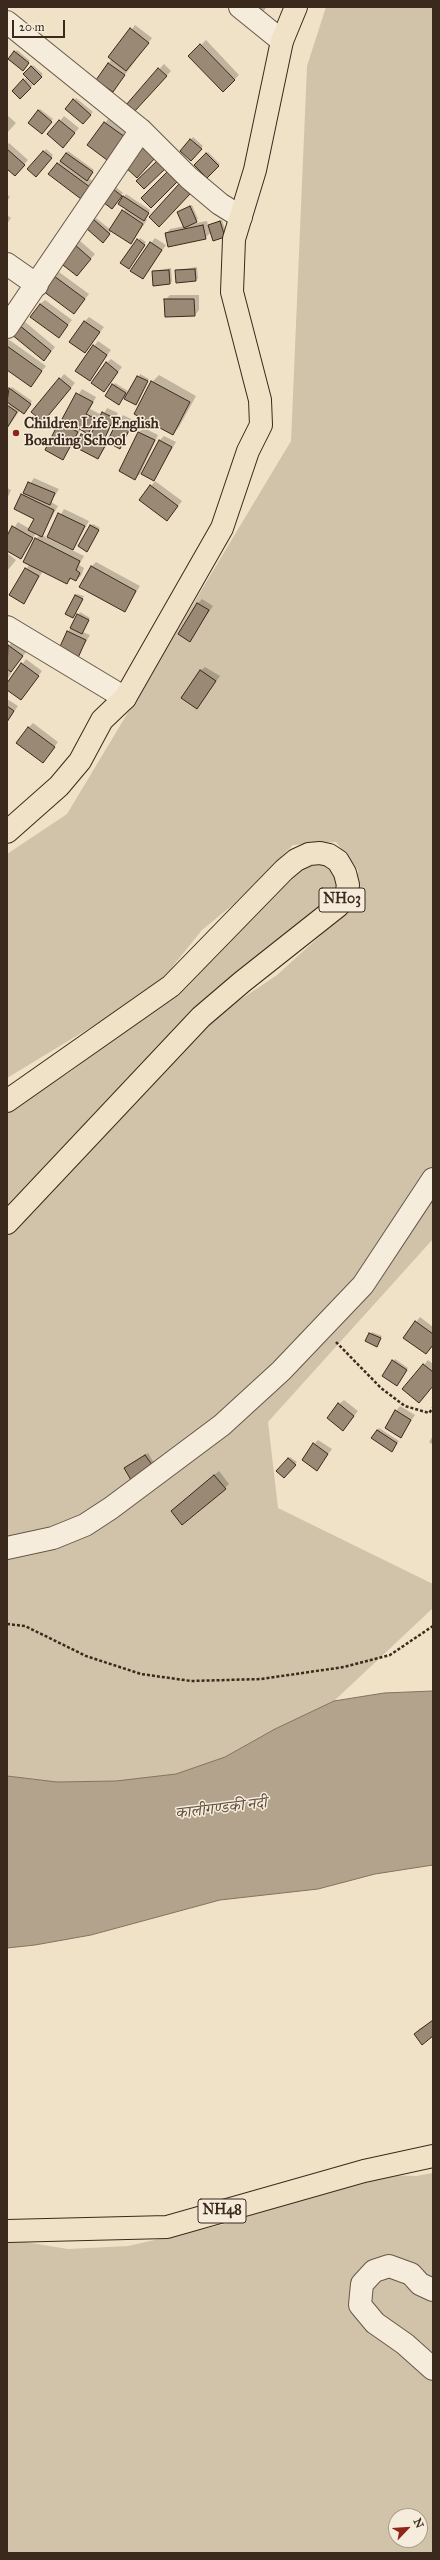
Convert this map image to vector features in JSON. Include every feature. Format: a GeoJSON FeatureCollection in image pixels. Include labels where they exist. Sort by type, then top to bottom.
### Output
{"type":"FeatureCollection","features":[{"type":"Feature","properties":{"kind":"main road"},"geometry":{"type":"LineString","coordinates":[[7,832],[59,786],[80,761],[102,720],[125,698],[222,528],[248,452],[261,425],[260,400],[232,292],[234,240],[255,170],[282,41],[296,7]]}},
{"type":"Feature","properties":{"kind":"main road","name":"NH03"},"geometry":{"type":"LineString","coordinates":[[7,1102],[171,986],[273,880],[296,860],[309,854],[320,853],[329,855],[338,861],[345,873],[348,885],[346,896],[338,906],[242,982],[201,1017],[7,1223]]}},
{"type":"Feature","properties":{"kind":"main road","name":"NH48"},"geometry":{"type":"LineString","coordinates":[[7,2231],[167,2227],[364,2171],[433,2156]]}},
{"type":"Feature","properties":{"kind":"street"},"geometry":{"type":"LineString","coordinates":[[240,7],[282,41]]}},
{"type":"Feature","properties":{"kind":"street"},"geometry":{"type":"LineString","coordinates":[[7,22],[141,130],[189,178],[220,204],[240,217]]}},
{"type":"Feature","properties":{"kind":"street"},"geometry":{"type":"LineString","coordinates":[[7,327],[141,130]]}},
{"type":"Feature","properties":{"kind":"street"},"geometry":{"type":"LineString","coordinates":[[7,264],[37,285]]}},
{"type":"Feature","properties":{"kind":"street"},"geometry":{"type":"LineString","coordinates":[[7,627],[125,698]]}},
{"type":"Feature","properties":{"kind":"street"},"geometry":{"type":"LineString","coordinates":[[7,1548],[53,1538],[85,1524],[111,1508],[222,1425],[281,1371],[362,1285],[433,1179]]}},
{"type":"Feature","properties":{"kind":"street"},"geometry":{"type":"LineString","coordinates":[[433,2290],[420,2284],[411,2274],[389,2266],[374,2270],[362,2284],[360,2305],[375,2323],[405,2344],[433,2369]]}},
{"type":"Feature","properties":{"kind":"path"},"geometry":{"type":"LineString","coordinates":[[323,1325],[335,1342],[381,1388],[405,1406],[429,1413],[433,1408]]}},
{"type":"Feature","properties":{"kind":"path"},"geometry":{"type":"LineString","coordinates":[[7,1624],[25,1626],[86,1656],[142,1674],[191,1680],[261,1679],[344,1667],[390,1655],[433,1626]]}},
{"type":"Feature","properties":{"kind":"shaded area"},"geometry":{"type":"Polygon","coordinates":[[[326,7],[433,7],[433,1239],[268,1422],[278,1508],[433,1584],[433,1608],[334,1701],[275,1729],[225,1757],[176,1774],[116,1781],[57,1782],[7,1776],[7,1237],[216,1016],[277,975],[353,906],[358,870],[336,842],[293,845],[235,903],[202,930],[165,976],[136,1000],[7,1078],[7,854],[67,814],[291,441],[307,66],[326,7]]]}},
{"type":"Feature","properties":{"kind":"shaded area"},"geometry":{"type":"Polygon","coordinates":[[[311,862],[332,865],[340,884],[335,898],[284,939],[77,1132],[7,1209],[7,1111],[70,1072],[186,983],[255,904],[311,862]]]}},
{"type":"Feature","properties":{"kind":"shaded area"},"geometry":{"type":"Polygon","coordinates":[[[433,2173],[433,2553],[7,2553],[7,2239],[68,2249],[128,2246],[234,2222],[308,2192],[381,2175],[416,2176],[433,2173]]]}},
{"type":"Feature","properties":{"kind":"water","name":"कालीगण्डकी नदी"},"geometry":{"type":"Polygon","coordinates":[[[433,1691],[433,1865],[375,1874],[318,1889],[220,1900],[91,1935],[35,1945],[7,1948],[7,1776],[57,1782],[116,1781],[176,1774],[225,1757],[275,1729],[334,1701],[384,1693],[433,1691]]]}},
{"type":"Feature","properties":{"kind":"building"},"geometry":{"type":"Polygon","coordinates":[[[130,28],[149,43],[126,71],[108,57],[130,28]]]}},
{"type":"Feature","properties":{"kind":"building"},"geometry":{"type":"Polygon","coordinates":[[[200,44],[235,80],[223,92],[188,56],[200,44]]]}},
{"type":"Feature","properties":{"kind":"building"},"geometry":{"type":"Polygon","coordinates":[[[14,51],[29,63],[23,71],[8,59],[14,51]]]}},
{"type":"Feature","properties":{"kind":"building"},"geometry":{"type":"Polygon","coordinates":[[[108,63],[125,75],[113,92],[96,80],[108,63]]]}},
{"type":"Feature","properties":{"kind":"building"},"geometry":{"type":"Polygon","coordinates":[[[31,66],[42,77],[34,85],[23,74],[31,66]]]}},
{"type":"Feature","properties":{"kind":"building"},"geometry":{"type":"Polygon","coordinates":[[[158,68],[167,76],[134,112],[126,105],[158,68]]]}},
{"type":"Feature","properties":{"kind":"building"},"geometry":{"type":"Polygon","coordinates":[[[23,79],[31,88],[20,99],[12,91],[23,79]]]}},
{"type":"Feature","properties":{"kind":"building"},"geometry":{"type":"Polygon","coordinates":[[[73,99],[91,115],[83,124],[65,109],[73,99]]]}},
{"type":"Feature","properties":{"kind":"building"},"geometry":{"type":"Polygon","coordinates":[[[38,110],[52,122],[42,134],[28,123],[38,110]]]}},
{"type":"Feature","properties":{"kind":"building"},"geometry":{"type":"Polygon","coordinates":[[[59,120],[75,133],[63,148],[47,134],[59,120]]]}},
{"type":"Feature","properties":{"kind":"building"},"geometry":{"type":"Polygon","coordinates":[[[104,122],[125,137],[107,160],[87,145],[104,122]]]}},
{"type":"Feature","properties":{"kind":"building"},"geometry":{"type":"Polygon","coordinates":[[[190,139],[202,149],[191,161],[180,151],[190,139]]]}},
{"type":"Feature","properties":{"kind":"building"},"geometry":{"type":"Polygon","coordinates":[[[142,145],[155,158],[137,178],[123,165],[142,145]]]}},
{"type":"Feature","properties":{"kind":"building"},"geometry":{"type":"Polygon","coordinates":[[[7,149],[25,165],[15,176],[7,169],[7,149]]]}},
{"type":"Feature","properties":{"kind":"building"},"geometry":{"type":"Polygon","coordinates":[[[43,151],[52,158],[36,177],[27,169],[43,151]]]}},
{"type":"Feature","properties":{"kind":"building"},"geometry":{"type":"Polygon","coordinates":[[[66,153],[93,172],[87,181],[60,161],[66,153]]]}},
{"type":"Feature","properties":{"kind":"building"},"geometry":{"type":"Polygon","coordinates":[[[206,153],[219,166],[207,178],[194,165],[206,153]]]}},
{"type":"Feature","properties":{"kind":"building"},"geometry":{"type":"Polygon","coordinates":[[[157,161],[165,169],[144,189],[136,181],[157,161]]]}},
{"type":"Feature","properties":{"kind":"building"},"geometry":{"type":"Polygon","coordinates":[[[57,163],[94,190],[85,202],[48,174],[57,163]]]}},
{"type":"Feature","properties":{"kind":"building"},"geometry":{"type":"Polygon","coordinates":[[[168,171],[178,181],[151,208],[141,198],[168,171]]]}},
{"type":"Feature","properties":{"kind":"building"},"geometry":{"type":"Polygon","coordinates":[[[179,184],[190,194],[159,227],[149,217],[179,184]]]}},
{"type":"Feature","properties":{"kind":"building"},"geometry":{"type":"Polygon","coordinates":[[[113,189],[122,196],[112,209],[103,202],[113,189]]]}},
{"type":"Feature","properties":{"kind":"building"},"geometry":{"type":"Polygon","coordinates":[[[123,196],[149,213],[144,221],[118,204],[123,196]]]}},
{"type":"Feature","properties":{"kind":"building"},"geometry":{"type":"Polygon","coordinates":[[[190,206],[197,222],[184,228],[177,212],[190,206]]]}},
{"type":"Feature","properties":{"kind":"building"},"geometry":{"type":"Polygon","coordinates":[[[122,210],[143,224],[131,244],[109,230],[122,210]]]}},
{"type":"Feature","properties":{"kind":"building"},"geometry":{"type":"Polygon","coordinates":[[[93,219],[110,234],[103,243],[86,228],[93,219]]]}},
{"type":"Feature","properties":{"kind":"building"},"geometry":{"type":"Polygon","coordinates":[[[220,221],[225,237],[213,241],[208,225],[220,221]]]}},
{"type":"Feature","properties":{"kind":"building"},"geometry":{"type":"Polygon","coordinates":[[[203,225],[206,239],[168,247],[165,233],[203,225]]]}},
{"type":"Feature","properties":{"kind":"building"},"geometry":{"type":"Polygon","coordinates":[[[137,239],[145,245],[129,269],[120,263],[137,239]]]}},
{"type":"Feature","properties":{"kind":"building"},"geometry":{"type":"Polygon","coordinates":[[[150,242],[162,250],[143,279],[130,271],[150,242]]]}},
{"type":"Feature","properties":{"kind":"building"},"geometry":{"type":"Polygon","coordinates":[[[74,244],[91,259],[77,276],[59,262],[74,244]]]}},
{"type":"Feature","properties":{"kind":"building"},"geometry":{"type":"Polygon","coordinates":[[[195,269],[196,281],[176,283],[175,270],[195,269]]]}},
{"type":"Feature","properties":{"kind":"building"},"geometry":{"type":"Polygon","coordinates":[[[169,270],[170,284],[153,286],[152,271],[169,270]]]}},
{"type":"Feature","properties":{"kind":"building"},"geometry":{"type":"Polygon","coordinates":[[[54,276],[85,299],[74,314],[43,291],[54,276]]]}},
{"type":"Feature","properties":{"kind":"building"},"geometry":{"type":"Polygon","coordinates":[[[164,299],[194,299],[195,316],[165,317],[164,299]]]}},
{"type":"Feature","properties":{"kind":"building"},"geometry":{"type":"Polygon","coordinates":[[[40,304],[68,325],[59,338],[30,317],[40,304]]]}},
{"type":"Feature","properties":{"kind":"building"},"geometry":{"type":"Polygon","coordinates":[[[84,321],[100,332],[85,353],[69,342],[84,321]]]}},
{"type":"Feature","properties":{"kind":"building"},"geometry":{"type":"Polygon","coordinates":[[[19,325],[51,351],[44,361],[11,334],[19,325]]]}},
{"type":"Feature","properties":{"kind":"building"},"geometry":{"type":"Polygon","coordinates":[[[93,345],[107,355],[90,381],[75,371],[93,345]]]}},
{"type":"Feature","properties":{"kind":"building"},"geometry":{"type":"Polygon","coordinates":[[[7,346],[42,371],[31,387],[7,370],[7,346]]]}},
{"type":"Feature","properties":{"kind":"building"},"geometry":{"type":"Polygon","coordinates":[[[106,362],[118,372],[104,392],[91,383],[106,362]]]}},
{"type":"Feature","properties":{"kind":"building"},"geometry":{"type":"Polygon","coordinates":[[[137,376],[148,381],[136,405],[124,399],[137,376]]]}},
{"type":"Feature","properties":{"kind":"building"},"geometry":{"type":"Polygon","coordinates":[[[59,378],[71,388],[43,422],[31,412],[59,378]]]}},
{"type":"Feature","properties":{"kind":"building"},"geometry":{"type":"Polygon","coordinates":[[[151,381],[190,402],[173,435],[134,414],[151,381]]]}},
{"type":"Feature","properties":{"kind":"building"},"geometry":{"type":"Polygon","coordinates":[[[112,384],[126,393],[119,405],[105,396],[112,384]]]}},
{"type":"Feature","properties":{"kind":"building"},"geometry":{"type":"Polygon","coordinates":[[[9,388],[31,404],[24,414],[7,402],[9,388]]]}},
{"type":"Feature","properties":{"kind":"building"},"geometry":{"type":"Polygon","coordinates":[[[76,393],[93,402],[86,414],[96,419],[88,434],[62,419],[76,393]]]}},
{"type":"Feature","properties":{"kind":"building"},"geometry":{"type":"Polygon","coordinates":[[[7,405],[17,412],[7,428],[7,405]]]}},
{"type":"Feature","properties":{"kind":"building"},"geometry":{"type":"Polygon","coordinates":[[[102,412],[114,418],[103,442],[90,436],[102,412]]]}},
{"type":"Feature","properties":{"kind":"building"},"geometry":{"type":"Polygon","coordinates":[[[118,419],[131,426],[120,449],[107,442],[118,419]]]}},
{"type":"Feature","properties":{"kind":"building"},"geometry":{"type":"Polygon","coordinates":[[[59,422],[78,432],[63,460],[45,450],[59,422]]]}},
{"type":"Feature","properties":{"kind":"building"},"geometry":{"type":"Polygon","coordinates":[[[138,432],[155,440],[135,480],[119,471],[138,432]]]}},
{"type":"Feature","properties":{"kind":"building"},"geometry":{"type":"Polygon","coordinates":[[[81,434],[105,446],[98,459],[75,447],[81,434]]]}},
{"type":"Feature","properties":{"kind":"building"},"geometry":{"type":"Polygon","coordinates":[[[159,440],[172,447],[154,481],[141,474],[159,440]]]}},
{"type":"Feature","properties":{"kind":"building"},"geometry":{"type":"Polygon","coordinates":[[[28,482],[55,493],[50,505],[23,493],[28,482]]]}},
{"type":"Feature","properties":{"kind":"building"},"geometry":{"type":"Polygon","coordinates":[[[150,485],[178,506],[167,521],[139,500],[150,485]]]}},
{"type":"Feature","properties":{"kind":"building"},"geometry":{"type":"Polygon","coordinates":[[[21,494],[54,510],[42,537],[28,530],[34,519],[14,509],[21,494]]]}},
{"type":"Feature","properties":{"kind":"building"},"geometry":{"type":"Polygon","coordinates":[[[58,513],[85,526],[73,550],[47,537],[58,513]]]}},
{"type":"Feature","properties":{"kind":"building"},"geometry":{"type":"Polygon","coordinates":[[[90,525],[99,530],[87,552],[78,546],[90,525]]]}},
{"type":"Feature","properties":{"kind":"building"},"geometry":{"type":"Polygon","coordinates":[[[12,526],[33,538],[21,559],[7,551],[7,536],[12,526]]]}},
{"type":"Feature","properties":{"kind":"building"},"geometry":{"type":"Polygon","coordinates":[[[35,538],[80,561],[76,570],[80,573],[76,581],[70,578],[67,584],[23,562],[35,538]]]}},
{"type":"Feature","properties":{"kind":"building"},"geometry":{"type":"Polygon","coordinates":[[[91,566],[136,591],[125,612],[79,587],[91,566]]]}},
{"type":"Feature","properties":{"kind":"building"},"geometry":{"type":"Polygon","coordinates":[[[25,568],[39,576],[24,604],[9,595],[25,568]]]}},
{"type":"Feature","properties":{"kind":"building"},"geometry":{"type":"Polygon","coordinates":[[[75,595],[83,599],[73,618],[65,614],[75,595]]]}},
{"type":"Feature","properties":{"kind":"building"},"geometry":{"type":"Polygon","coordinates":[[[197,603],[209,610],[190,642],[178,634],[197,603]]]}},
{"type":"Feature","properties":{"kind":"building"},"geometry":{"type":"Polygon","coordinates":[[[77,614],[89,620],[82,634],[70,628],[77,614]]]}},
{"type":"Feature","properties":{"kind":"building"},"geometry":{"type":"Polygon","coordinates":[[[67,631],[86,640],[77,660],[58,651],[67,631]]]}},
{"type":"Feature","properties":{"kind":"building"},"geometry":{"type":"Polygon","coordinates":[[[8,645],[23,656],[11,672],[7,669],[8,645]]]}},
{"type":"Feature","properties":{"kind":"building"},"geometry":{"type":"Polygon","coordinates":[[[21,663],[39,676],[21,700],[7,690],[7,683],[21,663]]]}},
{"type":"Feature","properties":{"kind":"building"},"geometry":{"type":"Polygon","coordinates":[[[200,670],[216,681],[197,709],[181,698],[200,670]]]}},
{"type":"Feature","properties":{"kind":"building"},"geometry":{"type":"Polygon","coordinates":[[[7,706],[14,711],[7,722],[7,706]]]}},
{"type":"Feature","properties":{"kind":"building"},"geometry":{"type":"Polygon","coordinates":[[[28,727],[55,747],[43,763],[16,743],[28,727]]]}},
{"type":"Feature","properties":{"kind":"building"},"geometry":{"type":"Polygon","coordinates":[[[415,1321],[433,1334],[433,1345],[426,1354],[403,1338],[415,1321]]]}},
{"type":"Feature","properties":{"kind":"building"},"geometry":{"type":"Polygon","coordinates":[[[369,1333],[381,1338],[377,1347],[365,1341],[369,1333]]]}},
{"type":"Feature","properties":{"kind":"building"},"geometry":{"type":"Polygon","coordinates":[[[392,1360],[407,1370],[397,1386],[382,1376],[392,1360]]]}},
{"type":"Feature","properties":{"kind":"building"},"geometry":{"type":"Polygon","coordinates":[[[423,1364],[433,1372],[433,1386],[419,1403],[402,1389],[423,1364]]]}},
{"type":"Feature","properties":{"kind":"building"},"geometry":{"type":"Polygon","coordinates":[[[338,1403],[354,1416],[343,1431],[327,1418],[338,1403]]]}},
{"type":"Feature","properties":{"kind":"building"},"geometry":{"type":"Polygon","coordinates":[[[395,1410],[411,1420],[401,1438],[385,1428],[395,1410]]]}},
{"type":"Feature","properties":{"kind":"building"},"geometry":{"type":"Polygon","coordinates":[[[377,1430],[397,1443],[392,1452],[371,1438],[377,1430]]]}},
{"type":"Feature","properties":{"kind":"building"},"geometry":{"type":"Polygon","coordinates":[[[313,1443],[328,1454],[317,1471],[302,1460],[313,1443]]]}},
{"type":"Feature","properties":{"kind":"building"},"geometry":{"type":"Polygon","coordinates":[[[145,1455],[153,1466],[131,1480],[124,1468],[145,1455]]]}},
{"type":"Feature","properties":{"kind":"building"},"geometry":{"type":"Polygon","coordinates":[[[288,1458],[296,1465],[284,1478],[276,1471],[288,1458]]]}},
{"type":"Feature","properties":{"kind":"building"},"geometry":{"type":"Polygon","coordinates":[[[214,1475],[226,1489],[182,1525],[171,1511],[214,1475]]]}},
{"type":"Feature","properties":{"kind":"building"},"geometry":{"type":"Polygon","coordinates":[[[433,2020],[433,2036],[422,2045],[414,2034],[433,2020]]]}},
{"type":"Feature","properties":{"kind":"place","name":"Children Life English Boarding School"},"geometry":{"type":"Point","coordinates":[16,433]}}]}
